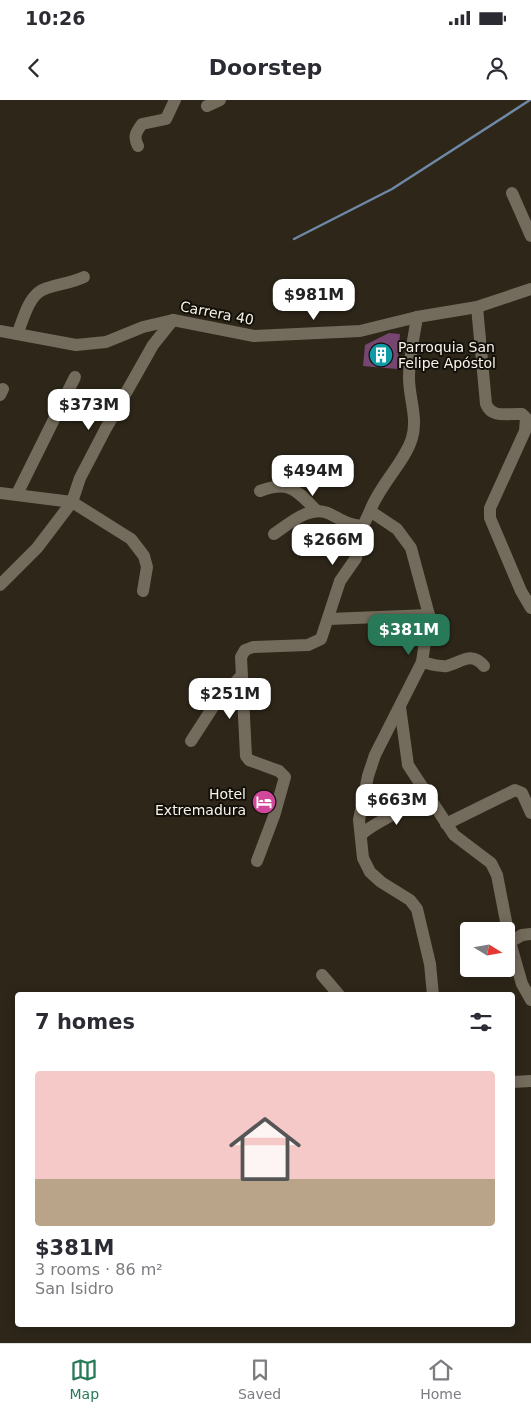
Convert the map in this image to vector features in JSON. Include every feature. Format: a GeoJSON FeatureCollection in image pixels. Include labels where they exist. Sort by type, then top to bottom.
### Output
{"type":"FeatureCollection","features":[{"type":"Feature","properties":{"kind":"street"},"geometry":{"type":"LineString","coordinates":[[138,146],[135,140],[136,132],[142,124],[166,119],[175,100]]}},
{"type":"Feature","properties":{"kind":"street"},"geometry":{"type":"LineString","coordinates":[[207,106],[220,100]]}},
{"type":"Feature","properties":{"kind":"street"},"geometry":{"type":"LineString","coordinates":[[512,193],[531,236]]}},
{"type":"Feature","properties":{"kind":"street"},"geometry":{"type":"LineString","coordinates":[[17,334],[28,307],[40,291],[65,285],[84,277]]}},
{"type":"Feature","properties":{"kind":"street","name":"Carrera 40"},"geometry":{"type":"LineString","coordinates":[[0,331],[76,345],[106,342],[151,324],[174,320],[244,336],[265,337],[360,331],[417,317],[476,307],[531,289]]}},
{"type":"Feature","properties":{"kind":"street"},"geometry":{"type":"LineString","coordinates":[[476,307],[488,410],[494,414],[522,414],[526,418],[525,431],[490,508],[490,518],[521,592],[531,608]]}},
{"type":"Feature","properties":{"kind":"street"},"geometry":{"type":"LineString","coordinates":[[257,861],[274,816],[285,777],[279,771],[249,760],[246,756],[241,657],[245,650],[253,647],[316,644],[325,632],[340,581],[356,558],[363,526],[381,487],[403,458],[413,435],[414,416],[409,376],[417,317]]}},
{"type":"Feature","properties":{"kind":"street"},"geometry":{"type":"LineString","coordinates":[[0,585],[25,561],[72,502],[80,478],[109,422],[153,345],[174,320]]}},
{"type":"Feature","properties":{"kind":"street"},"geometry":{"type":"LineString","coordinates":[[17,494],[75,377]]}},
{"type":"Feature","properties":{"kind":"street"},"geometry":{"type":"LineString","coordinates":[[260,491],[277,485],[287,486],[297,490],[316,510]]}},
{"type":"Feature","properties":{"kind":"street"},"geometry":{"type":"LineString","coordinates":[[0,492],[72,502],[131,539],[144,556],[147,567],[143,591]]}},
{"type":"Feature","properties":{"kind":"street"},"geometry":{"type":"LineString","coordinates":[[274,534],[300,517],[316,510],[322,510],[354,526],[363,526]]}},
{"type":"Feature","properties":{"kind":"street"},"geometry":{"type":"LineString","coordinates":[[370,511],[397,529],[411,548],[429,615],[422,662],[375,754],[368,776],[359,820],[363,858],[370,872],[381,882],[410,900],[417,909],[422,920],[433,992]]}},
{"type":"Feature","properties":{"kind":"street"},"geometry":{"type":"LineString","coordinates":[[329,619],[429,615]]}},
{"type":"Feature","properties":{"kind":"street"},"geometry":{"type":"LineString","coordinates":[[422,662],[446,666],[464,658],[472,658],[484,666]]}},
{"type":"Feature","properties":{"kind":"street"},"geometry":{"type":"LineString","coordinates":[[191,741],[215,704],[241,676]]}},
{"type":"Feature","properties":{"kind":"street"},"geometry":{"type":"LineString","coordinates":[[400,704],[408,765],[454,835],[491,863],[497,875],[506,922]]}},
{"type":"Feature","properties":{"kind":"street"},"geometry":{"type":"LineString","coordinates":[[446,824],[515,790],[522,792],[531,813]]}},
{"type":"Feature","properties":{"kind":"street"},"geometry":{"type":"LineString","coordinates":[[361,835],[389,814],[405,808],[411,800]]}},
{"type":"Feature","properties":{"kind":"street"},"geometry":{"type":"LineString","coordinates":[[515,939],[522,935],[531,934]]}},
{"type":"Feature","properties":{"kind":"street"},"geometry":{"type":"LineString","coordinates":[[515,960],[522,984],[531,1000]]}},
{"type":"Feature","properties":{"kind":"street"},"geometry":{"type":"LineString","coordinates":[[322,975],[336,992]]}},
{"type":"Feature","properties":{"kind":"street"},"geometry":{"type":"LineString","coordinates":[[515,1082],[531,1081]]}},
{"type":"Feature","properties":{"kind":"building","name":"Parroquia San Felipe Apóstol"},"geometry":{"type":"Polygon","coordinates":[[[389,333],[400,334],[397,369],[363,366],[365,345],[389,333]]]}},
{"type":"Feature","properties":{"kind":"waterway"},"geometry":{"type":"LineString","coordinates":[[294,239],[392,189],[530,100]]}},
{"type":"Feature","properties":{"kind":"place","name":"Parroquia San Felipe Apóstol"},"geometry":{"type":"Point","coordinates":[381,355]}},
{"type":"Feature","properties":{"kind":"place","name":"Hotel Extremadura"},"geometry":{"type":"Point","coordinates":[264,802]}}]}
